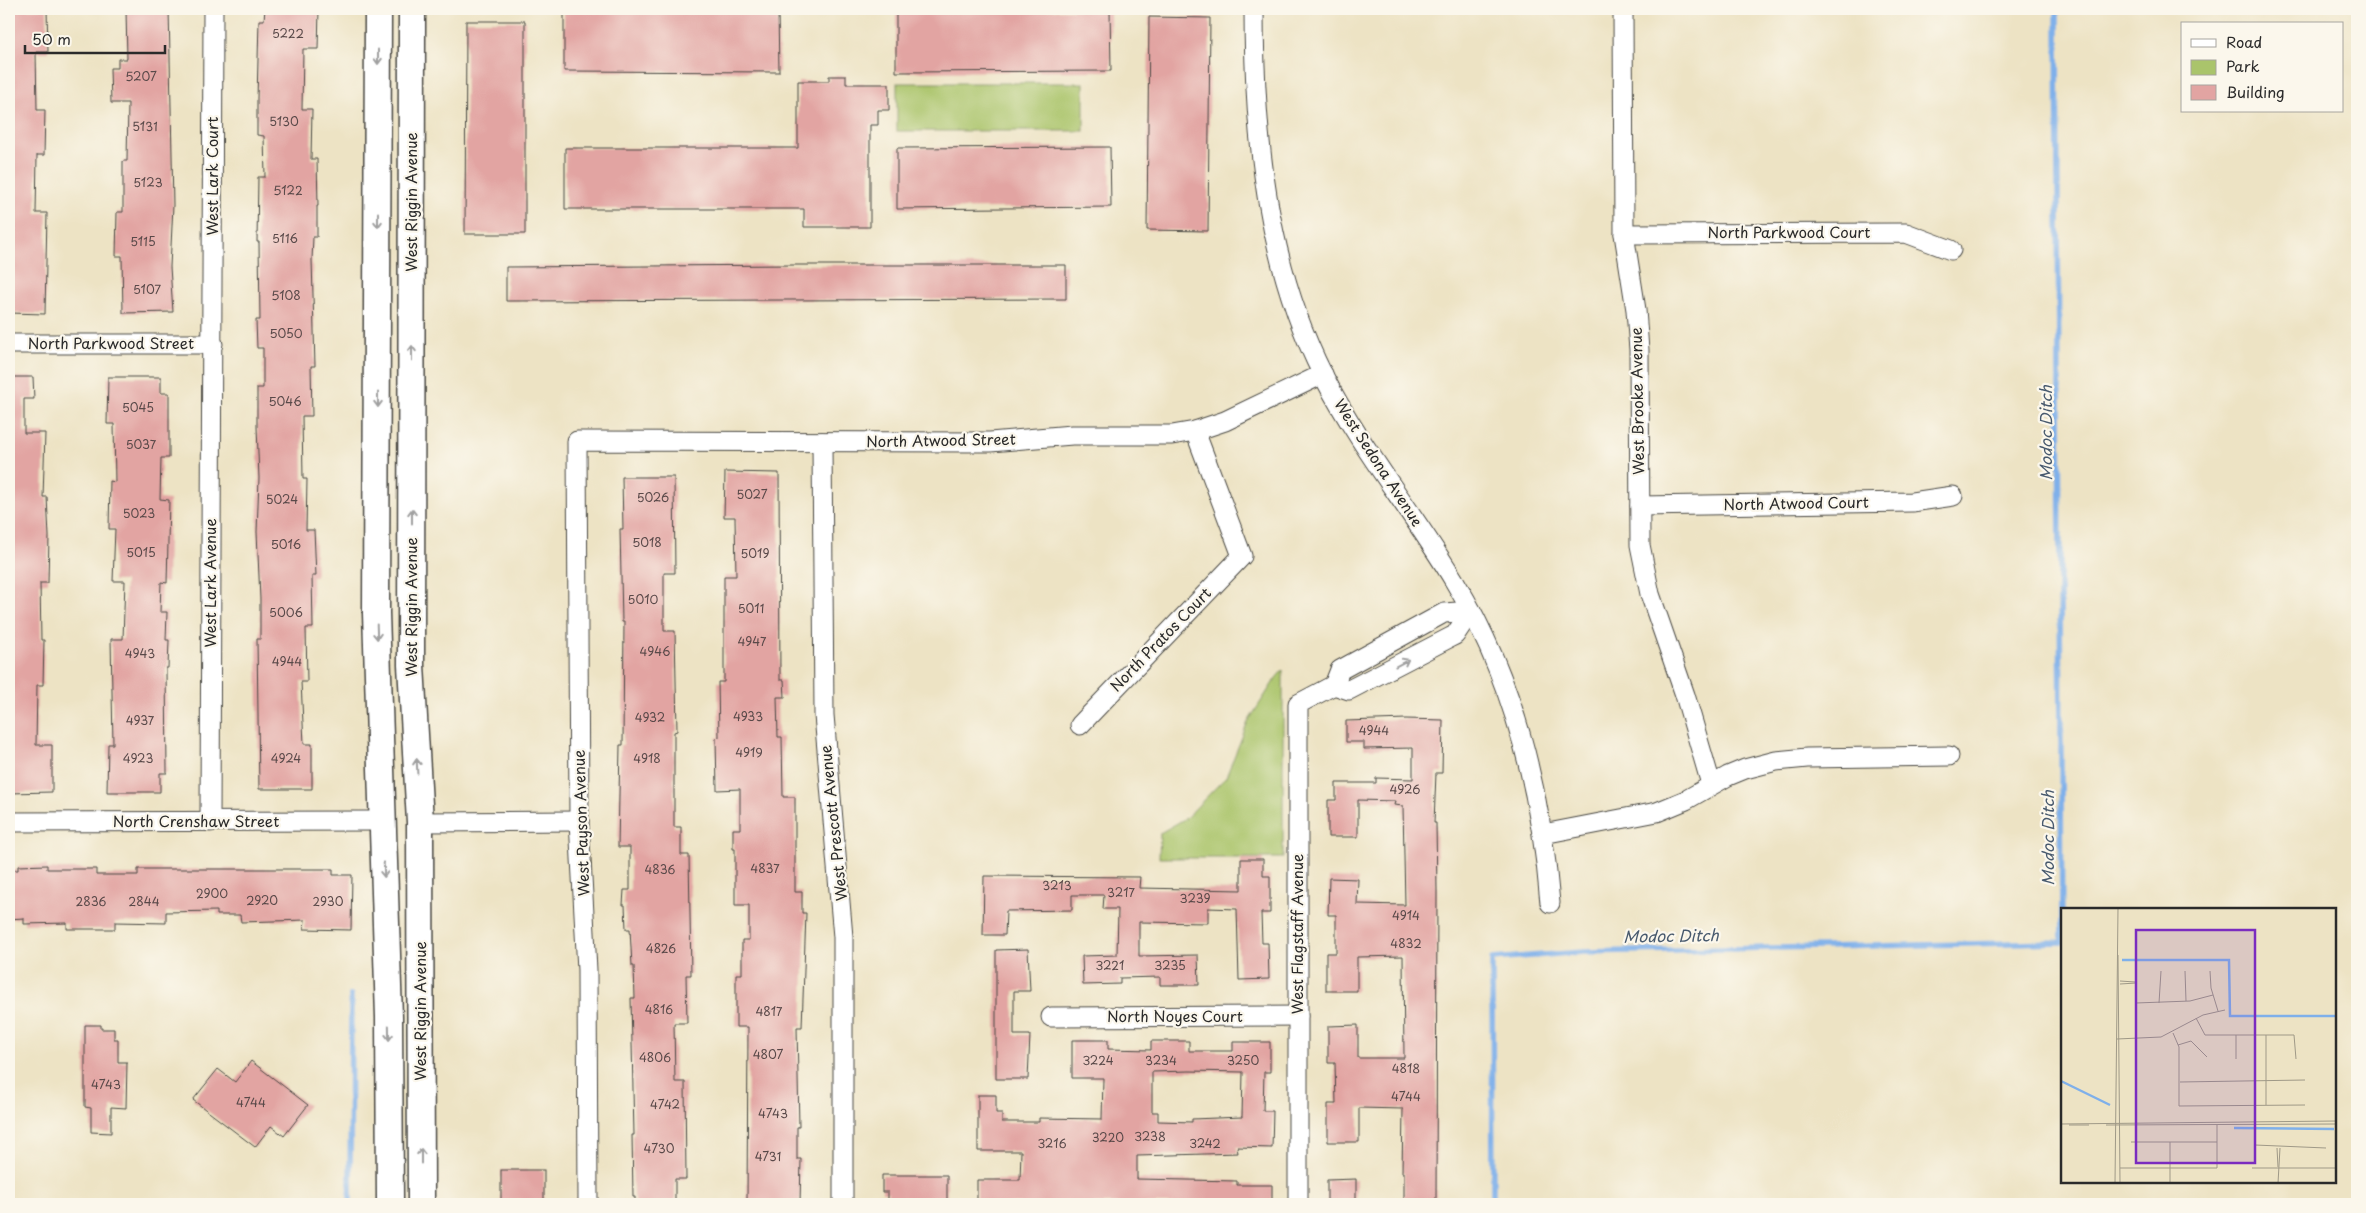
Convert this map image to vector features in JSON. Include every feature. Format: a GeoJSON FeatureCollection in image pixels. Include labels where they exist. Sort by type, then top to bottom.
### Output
{"type":"FeatureCollection","features":[{"type":"Feature","properties":{"kind":"main road"},"geometry":{"type":"LineString","coordinates":[[378,9],[377,548],[388,1017],[390,1204]]}},
{"type":"Feature","properties":{"kind":"main road","name":"West Riggin Avenue"},"geometry":{"type":"LineString","coordinates":[[412,9],[411,665],[420,822],[421,1204]]}},
{"type":"Feature","properties":{"kind":"main road"},"geometry":{"type":"LineString","coordinates":[[377,548],[393,600],[398,770],[403,802],[410,818],[420,822]]}},
{"type":"Feature","properties":{"kind":"main road"},"geometry":{"type":"LineString","coordinates":[[382,821],[396,833],[404,853],[408,1044],[421,1076]]}},
{"type":"Feature","properties":{"kind":"street","name":"West Lark Court"},"geometry":{"type":"LineString","coordinates":[[213,9],[213,344]]}},
{"type":"Feature","properties":{"kind":"street","name":"West Sedona Avenue"},"geometry":{"type":"LineString","coordinates":[[1254,9],[1256,100],[1266,191],[1288,284],[1323,374],[1363,445],[1442,560],[1471,611],[1502,678],[1518,725],[1537,798],[1543,834],[1550,903]]}},
{"type":"Feature","properties":{"kind":"street","name":"West Brooke Avenue"},"geometry":{"type":"LineString","coordinates":[[1623,9],[1624,234],[1636,310],[1640,350],[1640,545],[1650,594],[1685,695],[1710,784]]}},
{"type":"Feature","properties":{"kind":"street","name":"North Parkwood Court"},"geometry":{"type":"LineString","coordinates":[[1624,234],[1906,233],[1951,250]]}},
{"type":"Feature","properties":{"kind":"street","name":"North Parkwood Street"},"geometry":{"type":"LineString","coordinates":[[9,344],[213,344]]}},
{"type":"Feature","properties":{"kind":"street","name":"West Lark Avenue"},"geometry":{"type":"LineString","coordinates":[[210,822],[213,344]]}},
{"type":"Feature","properties":{"kind":"street","name":"North Atwood Street"},"geometry":{"type":"LineString","coordinates":[[577,441],[990,442],[1072,435],[1172,434],[1195,431],[1225,421],[1323,374]]}},
{"type":"Feature","properties":{"kind":"street","name":"North Pratos Court"},"geometry":{"type":"LineString","coordinates":[[1080,725],[1242,556],[1195,431]]}},
{"type":"Feature","properties":{"kind":"street","name":"West Payson Avenue"},"geometry":{"type":"LineString","coordinates":[[577,441],[579,821],[587,934],[588,1204]]}},
{"type":"Feature","properties":{"kind":"street","name":"West Prescott Avenue"},"geometry":{"type":"LineString","coordinates":[[822,442],[824,715],[843,937],[843,1204]]}},
{"type":"Feature","properties":{"kind":"street","name":"North Atwood Court"},"geometry":{"type":"LineString","coordinates":[[1640,506],[1912,502],[1953,496]]}},
{"type":"Feature","properties":{"kind":"street","name":"West Flagstaff Avenue"},"geometry":{"type":"LineString","coordinates":[[1298,1204],[1298,704],[1334,685],[1349,690],[1456,635],[1471,611]]}},
{"type":"Feature","properties":{"kind":"street"},"geometry":{"type":"LineString","coordinates":[[1543,834],[1658,812],[1686,800],[1710,784],[1745,769],[1792,758],[1949,756]]}},
{"type":"Feature","properties":{"kind":"street","name":"North Crenshaw Street"},"geometry":{"type":"LineString","coordinates":[[9,822],[382,821]]}},
{"type":"Feature","properties":{"kind":"street"},"geometry":{"type":"LineString","coordinates":[[420,822],[579,821]]}},
{"type":"Feature","properties":{"kind":"street","name":"North Noyes Court"},"geometry":{"type":"LineString","coordinates":[[1051,1017],[1298,1016]]}},
{"type":"Feature","properties":{"kind":"green space"},"geometry":{"type":"Polygon","coordinates":[[[897,83],[1084,83],[1084,131],[897,131],[897,83]]]}},
{"type":"Feature","properties":{"kind":"green space"},"geometry":{"type":"Polygon","coordinates":[[[1283,670],[1283,858],[1159,858],[1160,833],[1186,818],[1226,777],[1248,722],[1283,670]]]}},
{"type":"Feature","properties":{"kind":"building"},"geometry":{"type":"Polygon","coordinates":[[[9,9],[47,9],[48,52],[36,52],[37,110],[45,110],[44,155],[37,155],[36,213],[47,213],[45,314],[9,313],[9,9]]]}},
{"type":"Feature","properties":{"kind":"building"},"geometry":{"type":"Polygon","coordinates":[[[126,9],[169,9],[173,205],[170,267],[173,312],[123,313],[122,256],[116,256],[117,212],[123,212],[123,161],[127,161],[128,103],[111,103],[110,68],[118,68],[118,59],[127,59],[126,9]]]}},
{"type":"Feature","properties":{"kind":"building"},"geometry":{"type":"Polygon","coordinates":[[[265,9],[319,9],[318,49],[303,49],[302,109],[312,109],[311,159],[317,159],[318,206],[317,237],[313,237],[312,260],[315,366],[311,366],[312,416],[302,416],[303,479],[307,479],[306,530],[314,530],[316,576],[312,576],[313,628],[306,628],[307,682],[301,682],[304,744],[312,744],[312,789],[259,789],[257,639],[260,639],[260,599],[257,532],[259,478],[257,388],[263,388],[263,348],[257,348],[256,320],[260,320],[259,242],[257,242],[258,177],[265,177],[264,136],[257,135],[257,99],[259,20],[264,20],[265,9]]]}},
{"type":"Feature","properties":{"kind":"building"},"geometry":{"type":"Polygon","coordinates":[[[658,9],[658,11],[778,11],[779,72],[564,71],[564,10],[658,9]]]}},
{"type":"Feature","properties":{"kind":"building"},"geometry":{"type":"Polygon","coordinates":[[[1110,10],[1111,71],[896,72],[896,11],[1110,10]]]}},
{"type":"Feature","properties":{"kind":"building"},"geometry":{"type":"Polygon","coordinates":[[[1149,17],[1210,18],[1208,231],[1147,230],[1149,17]]]}},
{"type":"Feature","properties":{"kind":"building"},"geometry":{"type":"Polygon","coordinates":[[[466,21],[525,21],[525,234],[465,234],[466,21]]]}},
{"type":"Feature","properties":{"kind":"building"},"geometry":{"type":"Polygon","coordinates":[[[829,76],[846,76],[846,84],[889,84],[889,110],[878,110],[878,125],[870,125],[870,227],[804,227],[804,209],[565,209],[565,148],[798,148],[798,81],[829,81],[829,76]]]}},
{"type":"Feature","properties":{"kind":"building"},"geometry":{"type":"Polygon","coordinates":[[[1110,147],[1111,207],[897,209],[897,148],[1110,147]]]}},
{"type":"Feature","properties":{"kind":"building"},"geometry":{"type":"Polygon","coordinates":[[[1066,265],[1066,299],[506,301],[506,267],[1066,265]]]}},
{"type":"Feature","properties":{"kind":"building"},"geometry":{"type":"Polygon","coordinates":[[[9,377],[33,377],[34,399],[24,399],[24,433],[45,433],[43,497],[47,497],[49,536],[48,583],[40,583],[41,640],[44,640],[43,685],[37,685],[36,745],[52,745],[52,792],[9,793],[9,377]]]}},
{"type":"Feature","properties":{"kind":"building"},"geometry":{"type":"Polygon","coordinates":[[[108,377],[161,377],[161,393],[169,393],[169,458],[161,458],[160,499],[169,500],[167,583],[161,582],[160,612],[167,612],[166,640],[169,640],[168,668],[166,668],[167,773],[160,773],[160,792],[107,792],[108,744],[113,744],[111,639],[123,639],[125,581],[113,581],[115,529],[109,529],[110,481],[115,482],[114,424],[107,424],[108,377]]]}},
{"type":"Feature","properties":{"kind":"building"},"geometry":{"type":"Polygon","coordinates":[[[725,472],[779,473],[780,680],[784,680],[785,697],[777,697],[778,737],[782,737],[783,797],[795,797],[795,892],[802,892],[802,913],[806,913],[802,1027],[797,1027],[799,1127],[797,1127],[797,1159],[801,1159],[800,1204],[747,1204],[748,1027],[736,1027],[736,974],[742,974],[742,940],[749,940],[749,905],[735,905],[733,829],[740,829],[740,789],[717,790],[716,738],[719,737],[718,682],[724,682],[724,576],[736,576],[735,517],[724,517],[725,472]]]}},
{"type":"Feature","properties":{"kind":"building"},"geometry":{"type":"Polygon","coordinates":[[[622,477],[674,477],[675,573],[664,573],[664,631],[675,631],[677,731],[674,732],[674,827],[681,827],[681,855],[689,855],[691,975],[686,975],[687,1023],[674,1023],[675,1082],[685,1082],[686,1179],[675,1179],[675,1204],[635,1204],[635,1197],[633,1197],[632,1135],[634,1135],[631,998],[635,998],[634,966],[632,966],[630,929],[626,929],[625,905],[623,905],[624,890],[630,890],[630,847],[618,847],[620,745],[623,745],[624,622],[622,622],[620,529],[623,529],[622,477]]]}},
{"type":"Feature","properties":{"kind":"building"},"geometry":{"type":"Polygon","coordinates":[[[1443,720],[1442,773],[1436,773],[1434,823],[1436,823],[1437,891],[1436,1204],[1404,1204],[1404,1173],[1402,1173],[1403,1109],[1359,1108],[1359,1142],[1328,1142],[1328,1104],[1336,1104],[1335,1063],[1328,1063],[1328,1026],[1358,1025],[1358,1058],[1404,1058],[1403,956],[1357,957],[1357,991],[1326,991],[1326,953],[1336,953],[1336,915],[1328,915],[1329,878],[1358,879],[1357,904],[1405,905],[1403,806],[1394,805],[1395,801],[1358,800],[1358,837],[1328,837],[1328,800],[1336,800],[1336,783],[1376,783],[1376,778],[1413,779],[1413,748],[1364,749],[1364,742],[1346,742],[1346,721],[1443,720]]]}},
{"type":"Feature","properties":{"kind":"building"},"geometry":{"type":"Polygon","coordinates":[[[1241,859],[1263,859],[1263,876],[1270,876],[1270,913],[1261,913],[1262,943],[1268,943],[1269,979],[1239,980],[1237,909],[1208,908],[1208,923],[1139,922],[1139,956],[1198,955],[1199,985],[1160,985],[1160,977],[1120,978],[1120,984],[1083,985],[1082,956],[1117,955],[1118,909],[1103,909],[1104,895],[1072,895],[1072,910],[1006,911],[1005,935],[983,935],[984,876],[1140,877],[1139,888],[1241,890],[1241,859]]]}},
{"type":"Feature","properties":{"kind":"building"},"geometry":{"type":"Polygon","coordinates":[[[47,865],[47,869],[96,869],[96,875],[138,875],[138,869],[333,869],[333,875],[352,875],[351,930],[304,929],[305,920],[241,922],[240,915],[217,915],[217,911],[166,912],[166,923],[115,922],[115,929],[67,929],[67,923],[24,924],[24,918],[9,919],[9,870],[18,870],[18,866],[47,865]]]}},
{"type":"Feature","properties":{"kind":"building"},"geometry":{"type":"Polygon","coordinates":[[[1028,949],[1030,991],[1014,991],[1014,1035],[1030,1035],[1028,1079],[996,1079],[996,950],[1028,949]]]}},
{"type":"Feature","properties":{"kind":"building"},"geometry":{"type":"Polygon","coordinates":[[[85,1025],[101,1025],[101,1029],[114,1029],[114,1039],[118,1039],[118,1062],[127,1062],[126,1108],[111,1107],[111,1133],[91,1132],[91,1108],[85,1107],[85,1025]]]}},
{"type":"Feature","properties":{"kind":"building"},"geometry":{"type":"Polygon","coordinates":[[[1072,1040],[1108,1040],[1108,1049],[1151,1050],[1151,1041],[1189,1041],[1189,1051],[1233,1051],[1233,1042],[1270,1042],[1270,1072],[1264,1072],[1263,1111],[1273,1111],[1272,1148],[1237,1147],[1238,1153],[1137,1156],[1137,1179],[1237,1181],[1237,1185],[1272,1185],[1272,1204],[977,1204],[977,1180],[1020,1180],[1021,1151],[978,1151],[978,1095],[996,1095],[996,1113],[1002,1113],[1002,1122],[1039,1122],[1039,1118],[1102,1119],[1103,1078],[1072,1078],[1072,1040]],[[1152,1072],[1152,1112],[1158,1112],[1158,1121],[1192,1122],[1192,1119],[1242,1117],[1243,1072],[1152,1072]]]}},
{"type":"Feature","properties":{"kind":"building"},"geometry":{"type":"Polygon","coordinates":[[[251,1061],[308,1105],[284,1136],[271,1126],[255,1147],[193,1100],[218,1069],[235,1082],[251,1061]]]}},
{"type":"Feature","properties":{"kind":"building"},"geometry":{"type":"Polygon","coordinates":[[[501,1170],[544,1170],[544,1204],[501,1204],[501,1170]]]}},
{"type":"Feature","properties":{"kind":"building"},"geometry":{"type":"Polygon","coordinates":[[[882,1175],[947,1175],[947,1204],[888,1204],[888,1192],[882,1192],[882,1175]]]}},
{"type":"Feature","properties":{"kind":"building"},"geometry":{"type":"Polygon","coordinates":[[[1356,1179],[1356,1204],[1327,1204],[1327,1180],[1356,1179]]]}},
{"type":"Feature","properties":{"kind":"waterway","name":"Modoc Ditch"},"geometry":{"type":"LineString","coordinates":[[2057,9],[2062,908]]}},
{"type":"Feature","properties":{"kind":"waterway","name":"Modoc Ditch"},"geometry":{"type":"LineString","coordinates":[[1493,1204],[1492,959],[1584,952],[2061,942]]}},
{"type":"Feature","properties":{"kind":"waterway"},"geometry":{"type":"LineString","coordinates":[[350,1204],[351,995]]}}]}
